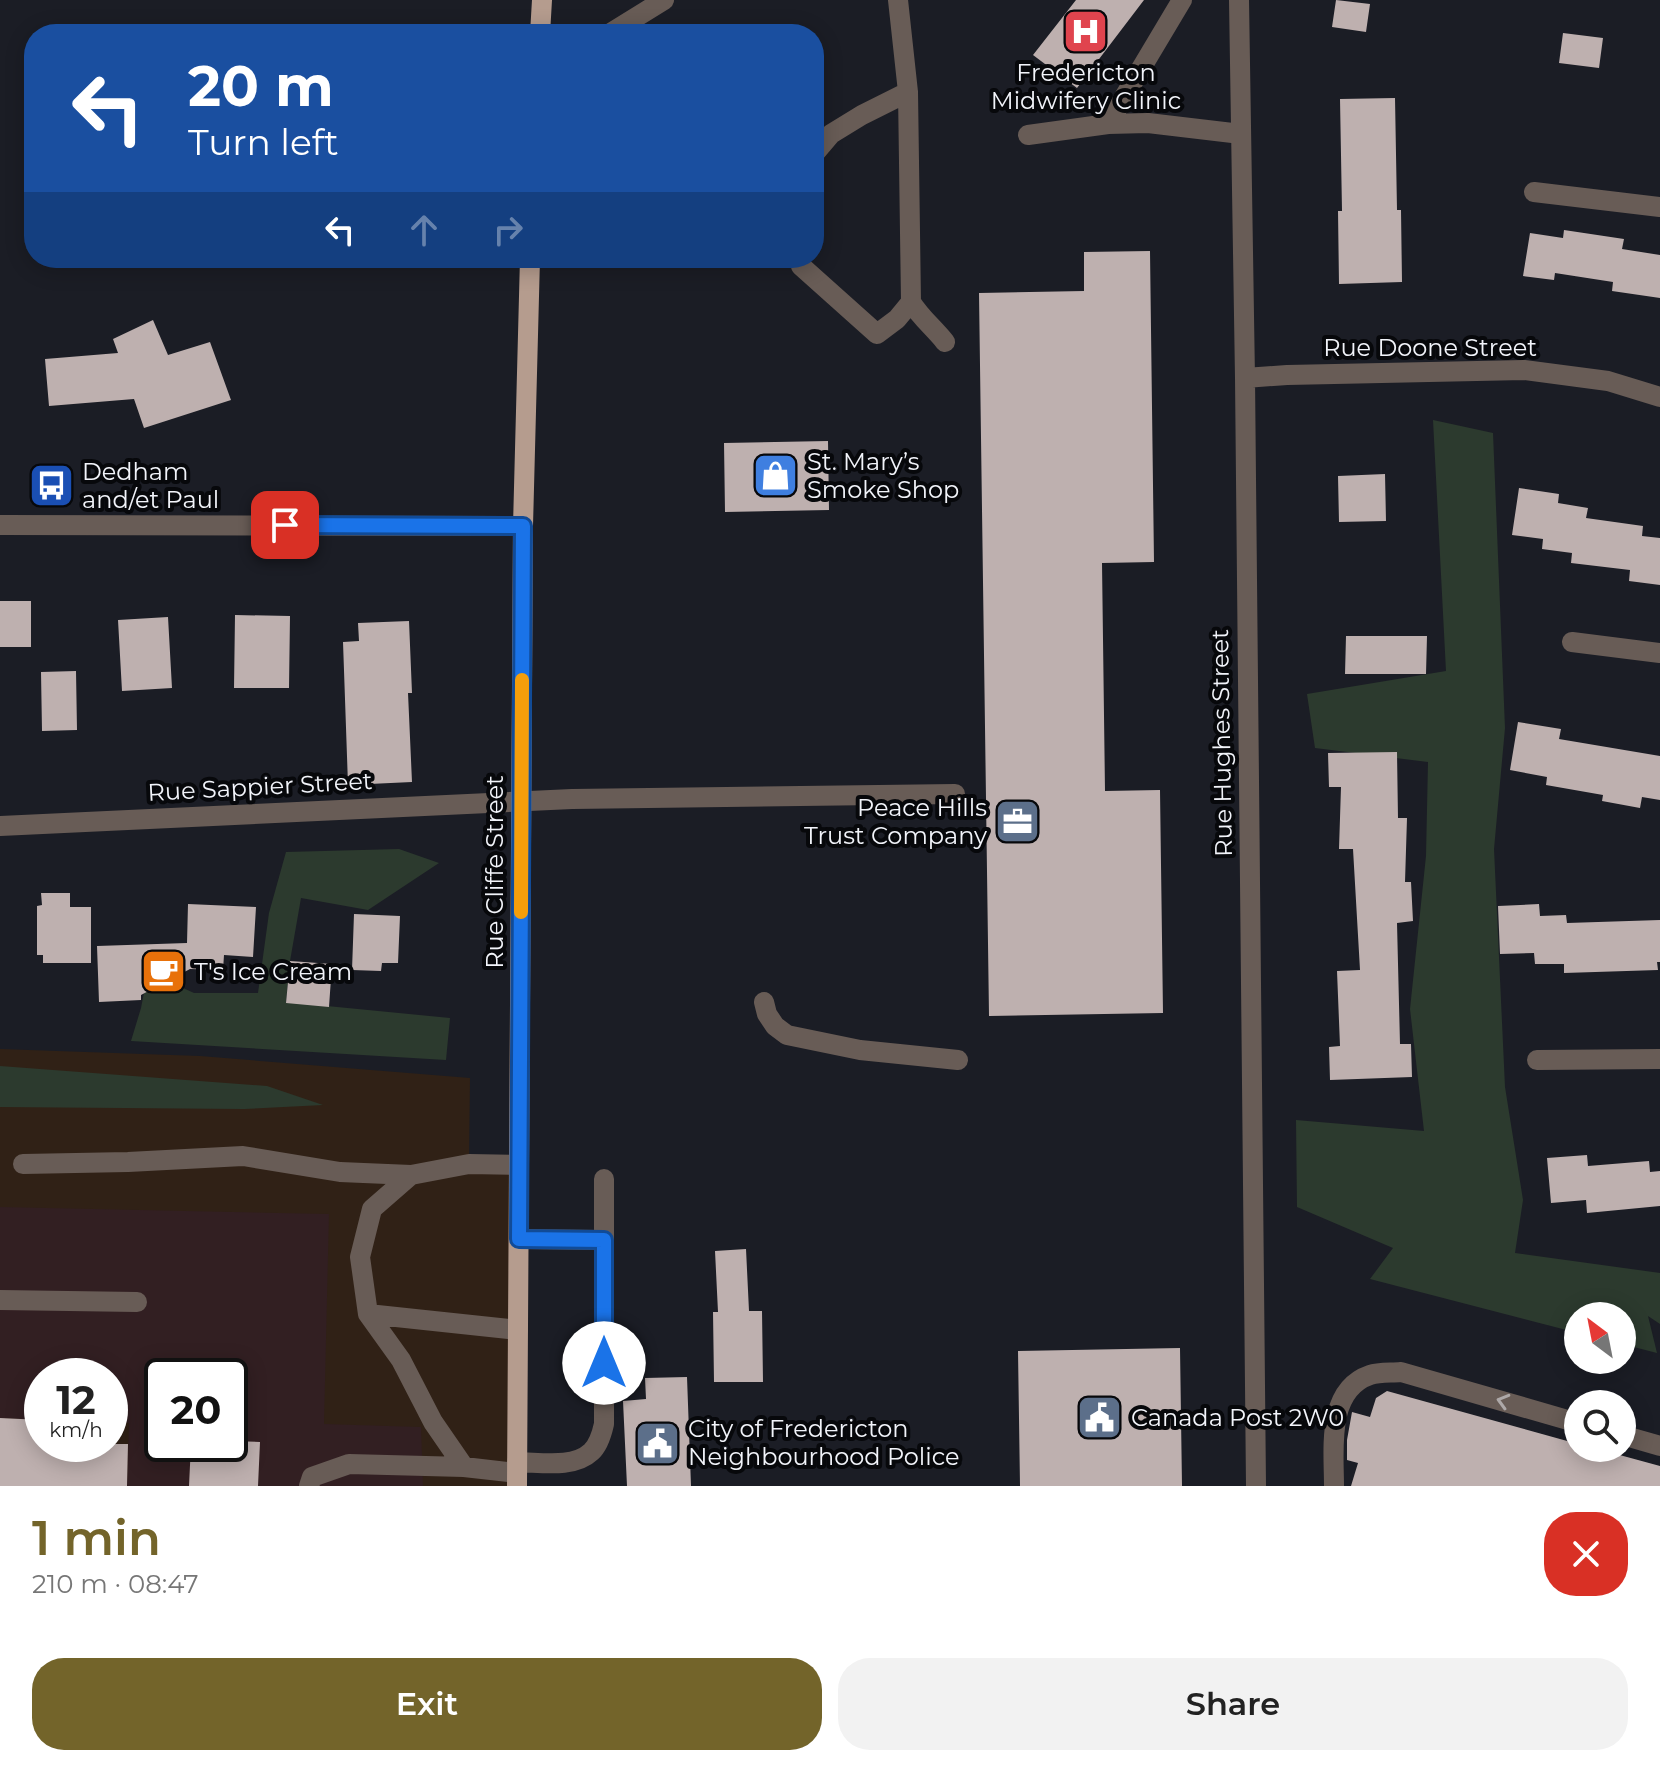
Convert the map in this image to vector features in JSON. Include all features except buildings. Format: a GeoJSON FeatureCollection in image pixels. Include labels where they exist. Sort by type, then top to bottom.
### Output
{"type":"FeatureCollection","features":[{"type":"Feature","properties":{"kind":"main road"},"geometry":{"type":"LineString","coordinates":[[541,24],[542,0]]}},
{"type":"Feature","properties":{"kind":"main road","name":"Rue Cliffe Street"},"geometry":{"type":"LineString","coordinates":[[517,1474],[523,526],[530,268]]}},
{"type":"Feature","properties":{"kind":"street"},"geometry":{"type":"LineString","coordinates":[[625,24],[664,0]]}},
{"type":"Feature","properties":{"kind":"street"},"geometry":{"type":"LineString","coordinates":[[898,0],[908,92],[911,302],[922,319],[945,342]]}},
{"type":"Feature","properties":{"kind":"street"},"geometry":{"type":"LineString","coordinates":[[1108,124],[1182,0]]}},
{"type":"Feature","properties":{"kind":"street","name":"Rue Hughes Street"},"geometry":{"type":"LineString","coordinates":[[1239,0],[1256,1486]]}},
{"type":"Feature","properties":{"kind":"street"},"geometry":{"type":"LineString","coordinates":[[824,142],[831,134],[862,115],[908,92]]}},
{"type":"Feature","properties":{"kind":"street"},"geometry":{"type":"LineString","coordinates":[[1028,135],[1108,124],[1148,123],[1241,134]]}},
{"type":"Feature","properties":{"kind":"street"},"geometry":{"type":"LineString","coordinates":[[1534,192],[1660,207]]}},
{"type":"Feature","properties":{"kind":"street"},"geometry":{"type":"LineString","coordinates":[[803,268],[877,334],[897,319],[911,302]]}},
{"type":"Feature","properties":{"kind":"street","name":"Rue Doone Street"},"geometry":{"type":"LineString","coordinates":[[1245,378],[1524,370],[1608,381],[1660,397]]}},
{"type":"Feature","properties":{"kind":"street"},"geometry":{"type":"LineString","coordinates":[[0,525],[523,526]]}},
{"type":"Feature","properties":{"kind":"street"},"geometry":{"type":"LineString","coordinates":[[1572,642],[1660,653]]}},
{"type":"Feature","properties":{"kind":"street","name":"Rue Sappier Street"},"geometry":{"type":"LineString","coordinates":[[0,826],[522,801],[955,794]]}},
{"type":"Feature","properties":{"kind":"street"},"geometry":{"type":"LineString","coordinates":[[764,1002],[775,1026],[787,1035],[860,1050],[958,1060]]}},
{"type":"Feature","properties":{"kind":"street"},"geometry":{"type":"LineString","coordinates":[[1537,1060],[1660,1059]]}},
{"type":"Feature","properties":{"kind":"street"},"geometry":{"type":"LineString","coordinates":[[23,1164],[243,1156],[340,1172],[411,1175],[469,1164],[519,1165]]}},
{"type":"Feature","properties":{"kind":"street"},"geometry":{"type":"LineString","coordinates":[[411,1175],[372,1209],[360,1257],[368,1314],[401,1360],[433,1422],[464,1467]]}},
{"type":"Feature","properties":{"kind":"street"},"geometry":{"type":"LineString","coordinates":[[309,1486],[312,1477],[349,1464],[464,1467],[517,1474],[577,1460],[591,1452],[600,1439],[604,1424],[604,1179]]}},
{"type":"Feature","properties":{"kind":"street"},"geometry":{"type":"LineString","coordinates":[[519,1239],[604,1240]]}},
{"type":"Feature","properties":{"kind":"street"},"geometry":{"type":"LineString","coordinates":[[0,1300],[137,1302]]}},
{"type":"Feature","properties":{"kind":"street"},"geometry":{"type":"LineString","coordinates":[[368,1314],[518,1330]]}},
{"type":"Feature","properties":{"kind":"street"},"geometry":{"type":"LineString","coordinates":[[1334,1486],[1333,1428],[1345,1393],[1371,1374],[1401,1372],[1564,1419]]}},
{"type":"Feature","properties":{"kind":"street"},"geometry":{"type":"LineString","coordinates":[[1636,1439],[1660,1446]]}},
{"type":"Feature","properties":{"kind":"shaded area"},"geometry":{"type":"Polygon","coordinates":[[[0,1049],[200,1056],[470,1078],[469,1163],[519,1165],[517,1486],[0,1486],[0,1049]]]}},
{"type":"Feature","properties":{"kind":"shaded area"},"geometry":{"type":"Polygon","coordinates":[[[0,1207],[329,1214],[324,1424],[421,1427],[423,1486],[127,1486],[128,1358],[24,1358],[24,1419],[0,1418],[0,1207]]]}},
{"type":"Feature","properties":{"kind":"green space"},"geometry":{"type":"Polygon","coordinates":[[[1433,420],[1493,433],[1505,728],[1494,849],[1505,1087],[1523,1200],[1515,1253],[1660,1273],[1660,1324],[1648,1316],[1657,1353],[1636,1348],[1636,1302],[1564,1302],[1564,1329],[1370,1279],[1393,1248],[1297,1207],[1296,1120],[1424,1131],[1410,1009],[1426,856],[1428,762],[1315,748],[1307,694],[1446,671],[1433,420]]]}},
{"type":"Feature","properties":{"kind":"green space"},"geometry":{"type":"Polygon","coordinates":[[[399,849],[439,863],[368,910],[301,898],[286,1002],[450,1018],[446,1060],[131,1041],[148,972],[194,993],[258,993],[269,913],[286,852],[399,849]]]}},
{"type":"Feature","properties":{"kind":"green space"},"geometry":{"type":"Polygon","coordinates":[[[0,1066],[267,1086],[323,1105],[244,1109],[0,1107],[0,1066]]]}},
{"type":"Feature","properties":{"kind":"slow traffic"},"geometry":{"type":"LineString","coordinates":[[521,912],[522,680]]}},
{"type":"Feature","properties":{"kind":"place","name":"Fredericton Midwifery Clinic"},"geometry":{"type":"Point","coordinates":[1086,31]}},
{"type":"Feature","properties":{"kind":"place","name":"St. Mary’s Smoke Shop"},"geometry":{"type":"Point","coordinates":[776,476]}},
{"type":"Feature","properties":{"kind":"place","name":"Dedham and/et Paul"},"geometry":{"type":"Point","coordinates":[51,486]}},
{"type":"Feature","properties":{"kind":"place","name":"Peace Hills Trust Company"},"geometry":{"type":"Point","coordinates":[1018,822]}},
{"type":"Feature","properties":{"kind":"place","name":"T's Ice Cream"},"geometry":{"type":"Point","coordinates":[163,972]}},
{"type":"Feature","properties":{"kind":"place","name":"Canada Post 2W0"},"geometry":{"type":"Point","coordinates":[1100,1418]}},
{"type":"Feature","properties":{"kind":"place","name":"City of Fredericton Neighbourhood Police"},"geometry":{"type":"Point","coordinates":[657,1443]}},
{"type":"Feature","properties":{"kind":"route"},"geometry":{"type":"LineString","coordinates":[[285,525],[523,526],[519,1239],[604,1240],[604,1363]]}}]}
